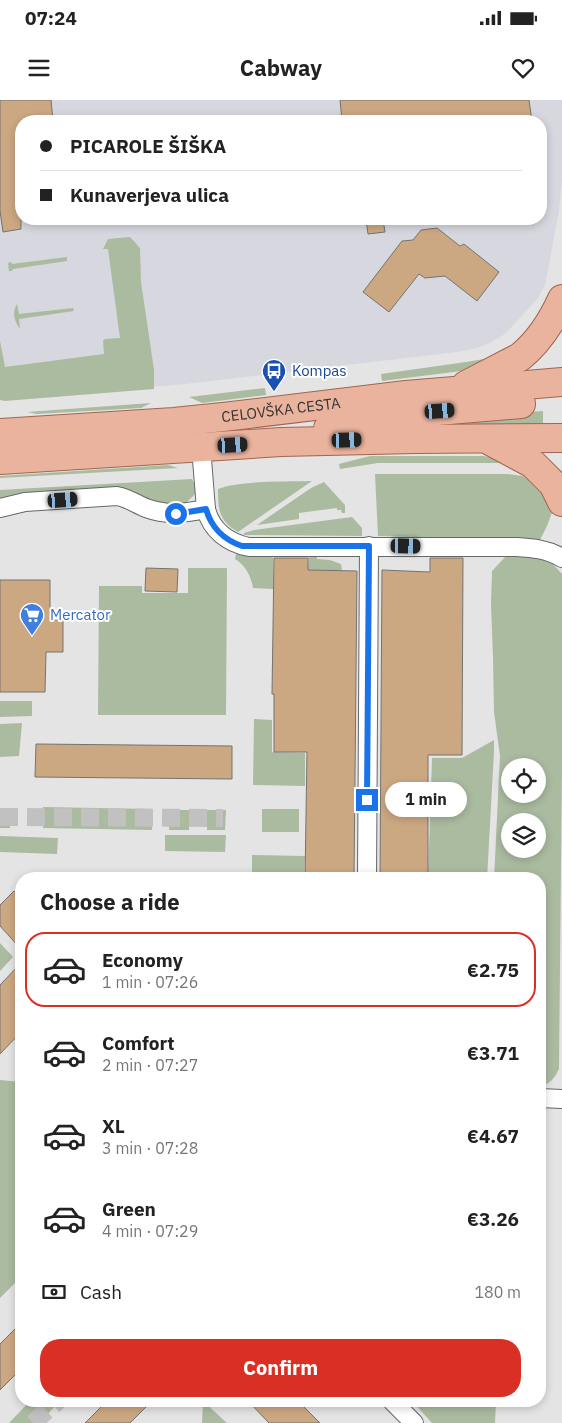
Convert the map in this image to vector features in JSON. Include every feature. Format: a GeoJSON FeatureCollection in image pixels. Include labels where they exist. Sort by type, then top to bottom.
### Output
{"type":"FeatureCollection","features":[{"type":"Feature","properties":{"kind":"main road"},"geometry":{"type":"LineString","coordinates":[[456,390],[528,351],[544,332],[562,299]]}},
{"type":"Feature","properties":{"kind":"main road","name":"CELOVŠKA CESTA"},"geometry":{"type":"LineString","coordinates":[[0,433],[174,422],[406,394],[562,382]]}},
{"type":"Feature","properties":{"kind":"main road"},"geometry":{"type":"LineString","coordinates":[[282,442],[336,425],[401,414],[562,401]]}},
{"type":"Feature","properties":{"kind":"main road","name":"CELOVŠKA CESTA"},"geometry":{"type":"LineString","coordinates":[[0,460],[282,442],[562,438]]}},
{"type":"Feature","properties":{"kind":"main road"},"geometry":{"type":"LineString","coordinates":[[487,439],[533,464],[553,484],[562,502]]}},
{"type":"Feature","properties":{"kind":"street"},"geometry":{"type":"LineString","coordinates":[[201,447],[206,509],[210,521],[215,529],[230,541],[242,546],[537,548],[562,558]]}},
{"type":"Feature","properties":{"kind":"street"},"geometry":{"type":"LineString","coordinates":[[0,508],[25,502],[117,496],[131,500],[145,508],[162,512],[176,514],[206,509]]}},
{"type":"Feature","properties":{"kind":"street"},"geometry":{"type":"LineString","coordinates":[[366,872],[369,546]]}},
{"type":"Feature","properties":{"kind":"street"},"geometry":{"type":"LineString","coordinates":[[546,1098],[562,1099]]}},
{"type":"Feature","properties":{"kind":"street"},"geometry":{"type":"LineString","coordinates":[[398,1407],[414,1423]]}},
{"type":"Feature","properties":{"kind":"shaded area"},"geometry":{"type":"Polygon","coordinates":[[[0,100],[562,100],[562,180],[559,211],[545,285],[538,298],[505,334],[477,348],[457,352],[185,384],[0,400],[0,100]]]}},
{"type":"Feature","properties":{"kind":"green space"},"geometry":{"type":"Polygon","coordinates":[[[130,237],[140,248],[141,282],[154,370],[154,389],[0,400],[0,341],[5,367],[104,354],[103,341],[105,339],[120,338],[108,249],[103,249],[108,239],[130,237]]]}},
{"type":"Feature","properties":{"kind":"green space"},"geometry":{"type":"Polygon","coordinates":[[[67,257],[67,261],[9,271],[8,263],[11,262],[12,264],[67,257]]]}},
{"type":"Feature","properties":{"kind":"green space"},"geometry":{"type":"Polygon","coordinates":[[[17,304],[19,314],[73,308],[74,311],[19,319],[20,329],[14,317],[17,304]]]}},
{"type":"Feature","properties":{"kind":"green space"},"geometry":{"type":"Polygon","coordinates":[[[499,353],[470,370],[382,381],[381,374],[484,359],[499,353]]]}},
{"type":"Feature","properties":{"kind":"green space"},"geometry":{"type":"Polygon","coordinates":[[[265,388],[266,395],[202,403],[189,397],[265,388]]]}},
{"type":"Feature","properties":{"kind":"green space"},"geometry":{"type":"Polygon","coordinates":[[[151,403],[141,408],[37,414],[27,412],[151,403]]]}},
{"type":"Feature","properties":{"kind":"green space"},"geometry":{"type":"Polygon","coordinates":[[[543,411],[543,430],[371,431],[475,416],[543,411]]]}},
{"type":"Feature","properties":{"kind":"green space"},"geometry":{"type":"Polygon","coordinates":[[[370,456],[483,456],[515,463],[378,463],[340,469],[339,464],[370,456]]]}},
{"type":"Feature","properties":{"kind":"green space"},"geometry":{"type":"Polygon","coordinates":[[[168,465],[178,468],[0,478],[0,476],[168,465]]]}},
{"type":"Feature","properties":{"kind":"green space"},"geometry":{"type":"Polygon","coordinates":[[[375,474],[508,474],[523,476],[532,479],[554,507],[540,540],[378,536],[375,474]]]}},
{"type":"Feature","properties":{"kind":"green space"},"geometry":{"type":"Polygon","coordinates":[[[192,479],[196,487],[195,494],[186,503],[173,507],[147,500],[127,489],[64,492],[0,500],[0,490],[192,479]]]}},
{"type":"Feature","properties":{"kind":"green space"},"geometry":{"type":"Polygon","coordinates":[[[312,481],[238,532],[227,524],[219,509],[218,489],[239,484],[312,481]]]}},
{"type":"Feature","properties":{"kind":"green space"},"geometry":{"type":"Polygon","coordinates":[[[324,482],[345,505],[345,513],[337,510],[337,508],[299,513],[299,519],[257,525],[311,488],[324,482]]]}},
{"type":"Feature","properties":{"kind":"green space"},"geometry":{"type":"Polygon","coordinates":[[[352,517],[362,528],[362,536],[244,535],[244,533],[254,530],[352,517]]]}},
{"type":"Feature","properties":{"kind":"green space"},"geometry":{"type":"Polygon","coordinates":[[[236,554],[273,556],[273,589],[253,588],[247,572],[235,559],[236,554]]]}},
{"type":"Feature","properties":{"kind":"green space"},"geometry":{"type":"Polygon","coordinates":[[[309,555],[316,555],[317,559],[330,560],[341,564],[342,571],[308,570],[309,555]]]}},
{"type":"Feature","properties":{"kind":"green space"},"geometry":{"type":"Polygon","coordinates":[[[507,555],[529,555],[549,560],[562,574],[562,764],[559,1069],[554,1078],[546,1084],[546,872],[494,872],[500,756],[494,712],[492,571],[507,555]]]}},
{"type":"Feature","properties":{"kind":"green space"},"geometry":{"type":"Polygon","coordinates":[[[188,568],[227,568],[226,715],[98,715],[99,586],[142,586],[142,593],[188,593],[188,568]]]}},
{"type":"Feature","properties":{"kind":"green space"},"geometry":{"type":"Polygon","coordinates":[[[0,701],[32,701],[32,716],[0,717],[0,701]]]}},
{"type":"Feature","properties":{"kind":"green space"},"geometry":{"type":"Polygon","coordinates":[[[254,719],[272,720],[272,752],[305,753],[305,786],[253,785],[254,719]]]}},
{"type":"Feature","properties":{"kind":"green space"},"geometry":{"type":"Polygon","coordinates":[[[22,723],[19,756],[0,757],[0,724],[22,723]]]}},
{"type":"Feature","properties":{"kind":"green space"},"geometry":{"type":"Polygon","coordinates":[[[494,740],[487,872],[428,872],[432,758],[462,758],[494,740]]]}},
{"type":"Feature","properties":{"kind":"green space"},"geometry":{"type":"Polygon","coordinates":[[[43,807],[152,809],[152,830],[43,828],[43,807]]]}},
{"type":"Feature","properties":{"kind":"green space"},"geometry":{"type":"Polygon","coordinates":[[[0,808],[10,808],[10,828],[0,828],[0,808]]]}},
{"type":"Feature","properties":{"kind":"green space"},"geometry":{"type":"Polygon","coordinates":[[[262,809],[299,809],[299,832],[262,832],[262,809]]]}},
{"type":"Feature","properties":{"kind":"green space"},"geometry":{"type":"Polygon","coordinates":[[[170,810],[189,810],[189,830],[169,830],[170,810]]]}},
{"type":"Feature","properties":{"kind":"green space"},"geometry":{"type":"Polygon","coordinates":[[[207,810],[226,810],[225,830],[207,830],[207,810]]]}},
{"type":"Feature","properties":{"kind":"green space"},"geometry":{"type":"Polygon","coordinates":[[[165,835],[226,835],[225,852],[165,851],[165,835]]]}},
{"type":"Feature","properties":{"kind":"green space"},"geometry":{"type":"Polygon","coordinates":[[[0,836],[58,838],[57,854],[0,852],[0,836]]]}},
{"type":"Feature","properties":{"kind":"green space"},"geometry":{"type":"Polygon","coordinates":[[[252,855],[305,856],[304,872],[252,872],[252,855]]]}},
{"type":"Feature","properties":{"kind":"green space"},"geometry":{"type":"Polygon","coordinates":[[[0,943],[13,957],[0,971],[0,943]]]}},
{"type":"Feature","properties":{"kind":"green space"},"geometry":{"type":"Polygon","coordinates":[[[0,1080],[15,1081],[15,1283],[0,1298],[0,1080]]]}},
{"type":"Feature","properties":{"kind":"green space"},"geometry":{"type":"Polygon","coordinates":[[[24,1407],[54,1407],[39,1423],[9,1423],[24,1407]]]}},
{"type":"Feature","properties":{"kind":"green space"},"geometry":{"type":"Polygon","coordinates":[[[203,1407],[210,1407],[227,1423],[202,1423],[203,1407]]]}},
{"type":"Feature","properties":{"kind":"green space"},"geometry":{"type":"Polygon","coordinates":[[[417,1407],[496,1407],[495,1423],[432,1423],[417,1407]]]}},
{"type":"Feature","properties":{"kind":"building"},"geometry":{"type":"Polygon","coordinates":[[[0,100],[51,100],[52,115],[15,115],[15,225],[21,225],[21,229],[3,232],[0,211],[0,100]]]}},
{"type":"Feature","properties":{"kind":"building"},"geometry":{"type":"Polygon","coordinates":[[[340,100],[529,100],[531,115],[341,115],[340,100]]]}},
{"type":"Feature","properties":{"kind":"building"},"geometry":{"type":"Polygon","coordinates":[[[367,225],[384,225],[385,232],[368,234],[367,225]]]}},
{"type":"Feature","properties":{"kind":"building"},"geometry":{"type":"Polygon","coordinates":[[[437,228],[460,246],[464,244],[499,272],[477,301],[445,276],[425,278],[419,274],[389,312],[363,292],[402,241],[413,240],[421,230],[437,228]]]}},
{"type":"Feature","properties":{"kind":"building"},"geometry":{"type":"Polygon","coordinates":[[[274,558],[308,558],[308,570],[357,571],[354,872],[305,872],[307,752],[274,752],[274,694],[272,694],[274,558]]]}},
{"type":"Feature","properties":{"kind":"building"},"geometry":{"type":"Polygon","coordinates":[[[430,558],[463,558],[462,755],[428,755],[428,872],[380,872],[382,570],[430,572],[430,558]]]}},
{"type":"Feature","properties":{"kind":"building"},"geometry":{"type":"Polygon","coordinates":[[[146,568],[178,569],[177,592],[145,591],[146,568]]]}},
{"type":"Feature","properties":{"kind":"building","name":"Mercator"},"geometry":{"type":"Polygon","coordinates":[[[0,580],[50,580],[50,620],[63,620],[63,652],[46,652],[45,692],[0,692],[0,580]]]}},
{"type":"Feature","properties":{"kind":"building"},"geometry":{"type":"Polygon","coordinates":[[[36,744],[232,746],[232,779],[35,777],[36,744]]]}},
{"type":"Feature","properties":{"kind":"building"},"geometry":{"type":"Polygon","coordinates":[[[15,892],[15,942],[0,926],[0,905],[15,892]]]}},
{"type":"Feature","properties":{"kind":"building"},"geometry":{"type":"Polygon","coordinates":[[[15,969],[15,1038],[0,1054],[0,985],[15,969]]]}},
{"type":"Feature","properties":{"kind":"building"},"geometry":{"type":"Polygon","coordinates":[[[15,1329],[15,1375],[0,1390],[0,1344],[15,1329]]]}},
{"type":"Feature","properties":{"kind":"building"},"geometry":{"type":"Polygon","coordinates":[[[101,1407],[146,1407],[130,1423],[85,1423],[101,1407]]]}},
{"type":"Feature","properties":{"kind":"building"},"geometry":{"type":"Polygon","coordinates":[[[254,1407],[304,1407],[320,1423],[269,1423],[254,1407]]]}},
{"type":"Feature","properties":{"kind":"tunnel"},"geometry":{"type":"LineString","coordinates":[[0,817],[223,818]]}},
{"type":"Feature","properties":{"kind":"tunnel"},"geometry":{"type":"LineString","coordinates":[[33,1423],[51,1407]]}},
{"type":"Feature","properties":{"kind":"place","name":"Kompas"},"geometry":{"type":"Point","coordinates":[274,392]}},
{"type":"Feature","properties":{"kind":"place","name":"Mercator"},"geometry":{"type":"Point","coordinates":[32,636]}},
{"type":"Feature","properties":{"kind":"route"},"geometry":{"type":"LineString","coordinates":[[176,514],[206,509],[207,515],[215,529],[230,541],[242,546],[369,546],[367,800]]}}]}
